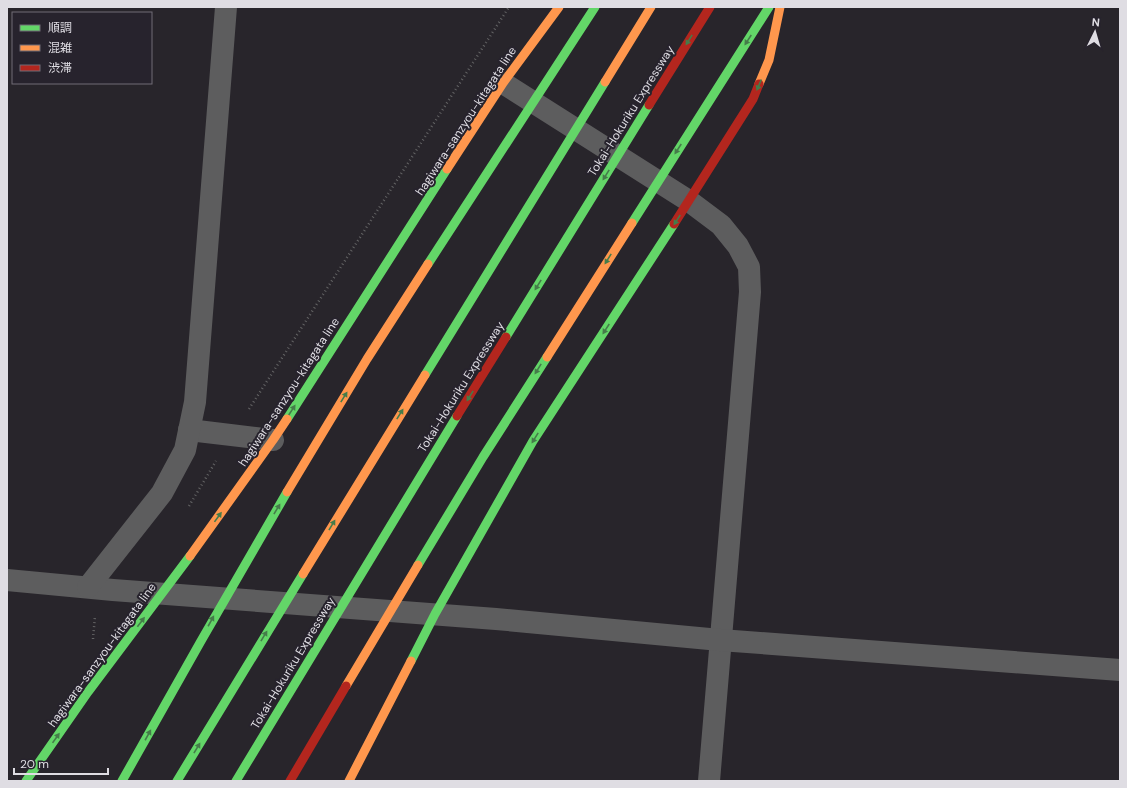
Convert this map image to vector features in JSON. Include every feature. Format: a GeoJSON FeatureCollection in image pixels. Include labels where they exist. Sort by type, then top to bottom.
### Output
{"type":"FeatureCollection","features":[{"type":"Feature","properties":{"kind":"main road","name":"hagiwara-sanzyou-kitagata line"},"geometry":{"type":"LineString","coordinates":[[26,781],[88,692],[163,593],[273,440],[503,83],[559,7]]}},
{"type":"Feature","properties":{"kind":"main road"},"geometry":{"type":"LineString","coordinates":[[122,781],[215,613],[336,409],[595,7]]}},
{"type":"Feature","properties":{"kind":"main road"},"geometry":{"type":"LineString","coordinates":[[177,781],[650,7]]}},
{"type":"Feature","properties":{"kind":"main road","name":"Tokai-Hokuriku Expressway"},"geometry":{"type":"LineString","coordinates":[[236,781],[399,511],[710,7]]}},
{"type":"Feature","properties":{"kind":"main road"},"geometry":{"type":"LineString","coordinates":[[290,781],[487,450],[769,7]]}},
{"type":"Feature","properties":{"kind":"main road"},"geometry":{"type":"LineString","coordinates":[[349,781],[435,614],[533,442],[753,99],[769,60],[780,7]]}},
{"type":"Feature","properties":{"kind":"street"},"geometry":{"type":"LineString","coordinates":[[88,587],[162,493],[185,450],[195,402],[226,7]]}},
{"type":"Feature","properties":{"kind":"street"},"geometry":{"type":"LineString","coordinates":[[503,83],[689,201],[721,225],[738,246],[748,267],[750,292],[709,781]]}},
{"type":"Feature","properties":{"kind":"street"},"geometry":{"type":"LineString","coordinates":[[189,430],[273,440]]}},
{"type":"Feature","properties":{"kind":"street"},"geometry":{"type":"LineString","coordinates":[[7,580],[113,590],[496,618],[720,640],[1120,670]]}},
{"type":"Feature","properties":{"kind":"path"},"geometry":{"type":"LineString","coordinates":[[189,506],[232,435],[509,7]]}},
{"type":"Feature","properties":{"kind":"path"},"geometry":{"type":"LineString","coordinates":[[93,639],[96,610],[113,590]]}},
{"type":"Feature","properties":{"kind":"traffic: fast"},"geometry":{"type":"LineString","coordinates":[[428,264],[595,7]]}},
{"type":"Feature","properties":{"kind":"traffic: fast"},"geometry":{"type":"LineString","coordinates":[[632,223],[769,7]]}},
{"type":"Feature","properties":{"kind":"traffic: fast"},"geometry":{"type":"LineString","coordinates":[[425,375],[605,82]]}},
{"type":"Feature","properties":{"kind":"traffic: fast"},"geometry":{"type":"LineString","coordinates":[[506,337],[649,105]]}},
{"type":"Feature","properties":{"kind":"traffic: fast"},"geometry":{"type":"LineString","coordinates":[[287,419],[447,169]]}},
{"type":"Feature","properties":{"kind":"traffic: fast"},"geometry":{"type":"LineString","coordinates":[[411,661],[435,614],[533,441],[674,224]]}},
{"type":"Feature","properties":{"kind":"traffic: fast"},"geometry":{"type":"LineString","coordinates":[[418,565],[483,457],[547,357]]}},
{"type":"Feature","properties":{"kind":"traffic: fast"},"geometry":{"type":"LineString","coordinates":[[236,781],[457,416]]}},
{"type":"Feature","properties":{"kind":"traffic: fast"},"geometry":{"type":"LineString","coordinates":[[122,781],[287,492]]}},
{"type":"Feature","properties":{"kind":"traffic: fast"},"geometry":{"type":"LineString","coordinates":[[26,781],[88,692],[190,556]]}},
{"type":"Feature","properties":{"kind":"traffic: fast"},"geometry":{"type":"LineString","coordinates":[[177,781],[303,574]]}},
{"type":"Feature","properties":{"kind":"traffic: slow"},"geometry":{"type":"LineString","coordinates":[[447,169],[503,83],[559,7]]}},
{"type":"Feature","properties":{"kind":"traffic: slow"},"geometry":{"type":"LineString","coordinates":[[605,82],[651,7]]}},
{"type":"Feature","properties":{"kind":"traffic: slow"},"geometry":{"type":"LineString","coordinates":[[759,84],[769,60],[780,7]]}},
{"type":"Feature","properties":{"kind":"traffic: slow"},"geometry":{"type":"LineString","coordinates":[[547,357],[632,223]]}},
{"type":"Feature","properties":{"kind":"traffic: slow"},"geometry":{"type":"LineString","coordinates":[[287,492],[367,359],[428,264]]}},
{"type":"Feature","properties":{"kind":"traffic: slow"},"geometry":{"type":"LineString","coordinates":[[303,574],[425,375]]}},
{"type":"Feature","properties":{"kind":"traffic: slow"},"geometry":{"type":"LineString","coordinates":[[190,556],[287,419]]}},
{"type":"Feature","properties":{"kind":"traffic: slow"},"geometry":{"type":"LineString","coordinates":[[346,686],[418,565]]}},
{"type":"Feature","properties":{"kind":"traffic: slow"},"geometry":{"type":"LineString","coordinates":[[349,781],[411,661]]}},
{"type":"Feature","properties":{"kind":"traffic: jam"},"geometry":{"type":"LineString","coordinates":[[649,105],[710,7]]}},
{"type":"Feature","properties":{"kind":"traffic: jam"},"geometry":{"type":"LineString","coordinates":[[674,224],[753,99],[759,84]]}},
{"type":"Feature","properties":{"kind":"traffic: jam"},"geometry":{"type":"LineString","coordinates":[[457,416],[506,337]]}},
{"type":"Feature","properties":{"kind":"traffic: jam"},"geometry":{"type":"LineString","coordinates":[[290,781],[346,686]]}}]}
